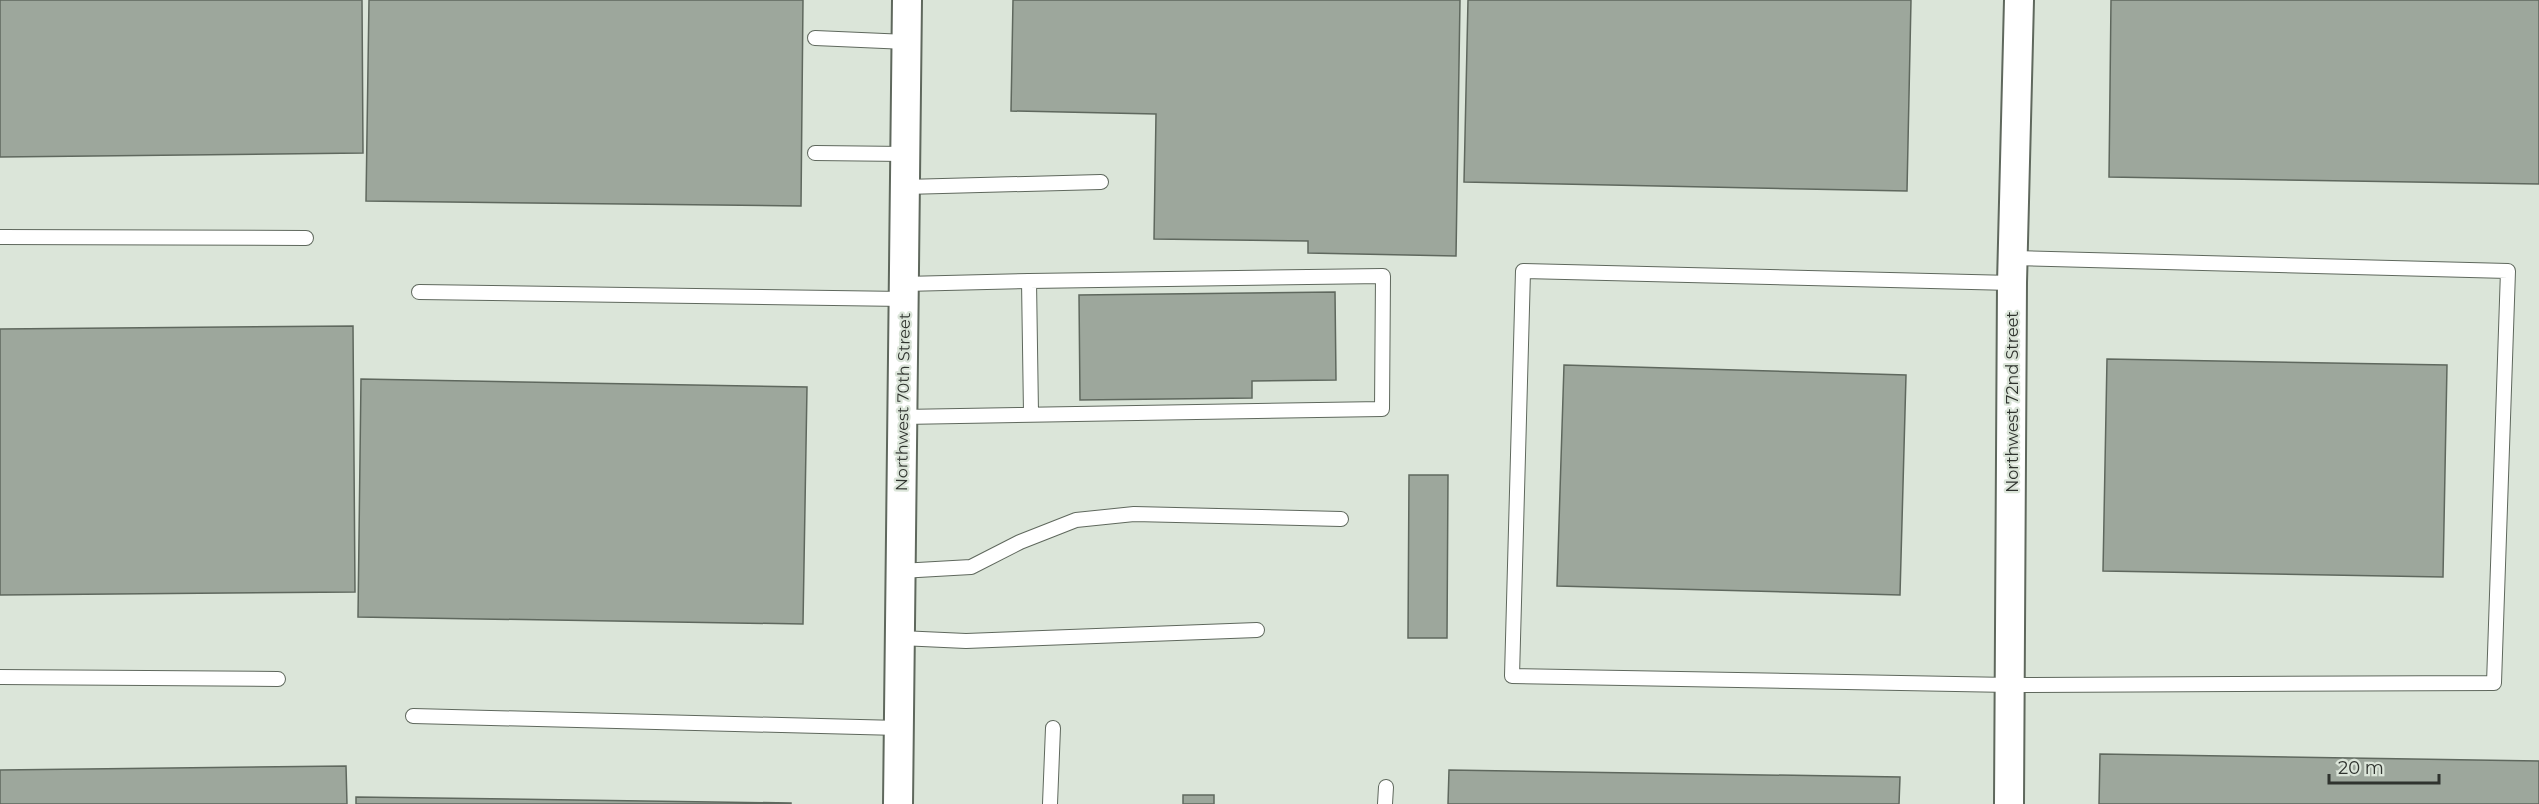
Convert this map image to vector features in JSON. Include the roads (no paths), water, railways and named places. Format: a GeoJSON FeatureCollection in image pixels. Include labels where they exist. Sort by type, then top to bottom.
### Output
{"type":"FeatureCollection","features":[{"type":"Feature","properties":{"kind":"street","name":"Northwest 70th Street"},"geometry":{"type":"LineString","coordinates":[[898,804],[907,0]]}},
{"type":"Feature","properties":{"kind":"street","name":"Northwest 72nd Street"},"geometry":{"type":"LineString","coordinates":[[2009,804],[2012,270],[2019,0]]}},
{"type":"Feature","properties":{"kind":"lane"},"geometry":{"type":"LineString","coordinates":[[815,38],[906,42]]}},
{"type":"Feature","properties":{"kind":"lane"},"geometry":{"type":"LineString","coordinates":[[815,153],[905,154]]}},
{"type":"Feature","properties":{"kind":"lane"},"geometry":{"type":"LineString","coordinates":[[905,187],[1101,182]]}},
{"type":"Feature","properties":{"kind":"lane"},"geometry":{"type":"LineString","coordinates":[[0,237],[306,238]]}},
{"type":"Feature","properties":{"kind":"lane"},"geometry":{"type":"LineString","coordinates":[[2012,270],[2508,271],[2494,683],[2010,685],[1512,676],[1523,271],[2012,270]]}},
{"type":"Feature","properties":{"kind":"lane"},"geometry":{"type":"LineString","coordinates":[[419,292],[904,291],[1029,281],[1383,276],[1382,409],[1031,413],[902,417]]}},
{"type":"Feature","properties":{"kind":"lane"},"geometry":{"type":"LineString","coordinates":[[1029,281],[1031,413]]}},
{"type":"Feature","properties":{"kind":"lane"},"geometry":{"type":"LineString","coordinates":[[900,571],[971,567],[1020,542],[1076,520],[1134,514],[1341,519]]}},
{"type":"Feature","properties":{"kind":"lane"},"geometry":{"type":"LineString","coordinates":[[900,638],[966,641],[1257,630]]}},
{"type":"Feature","properties":{"kind":"lane"},"geometry":{"type":"LineString","coordinates":[[0,676],[278,678]]}},
{"type":"Feature","properties":{"kind":"lane"},"geometry":{"type":"LineString","coordinates":[[413,716],[899,728]]}},
{"type":"Feature","properties":{"kind":"lane"},"geometry":{"type":"LineString","coordinates":[[1050,804],[1053,728]]}},
{"type":"Feature","properties":{"kind":"lane"},"geometry":{"type":"LineString","coordinates":[[1384,804],[1386,787]]}}]}
